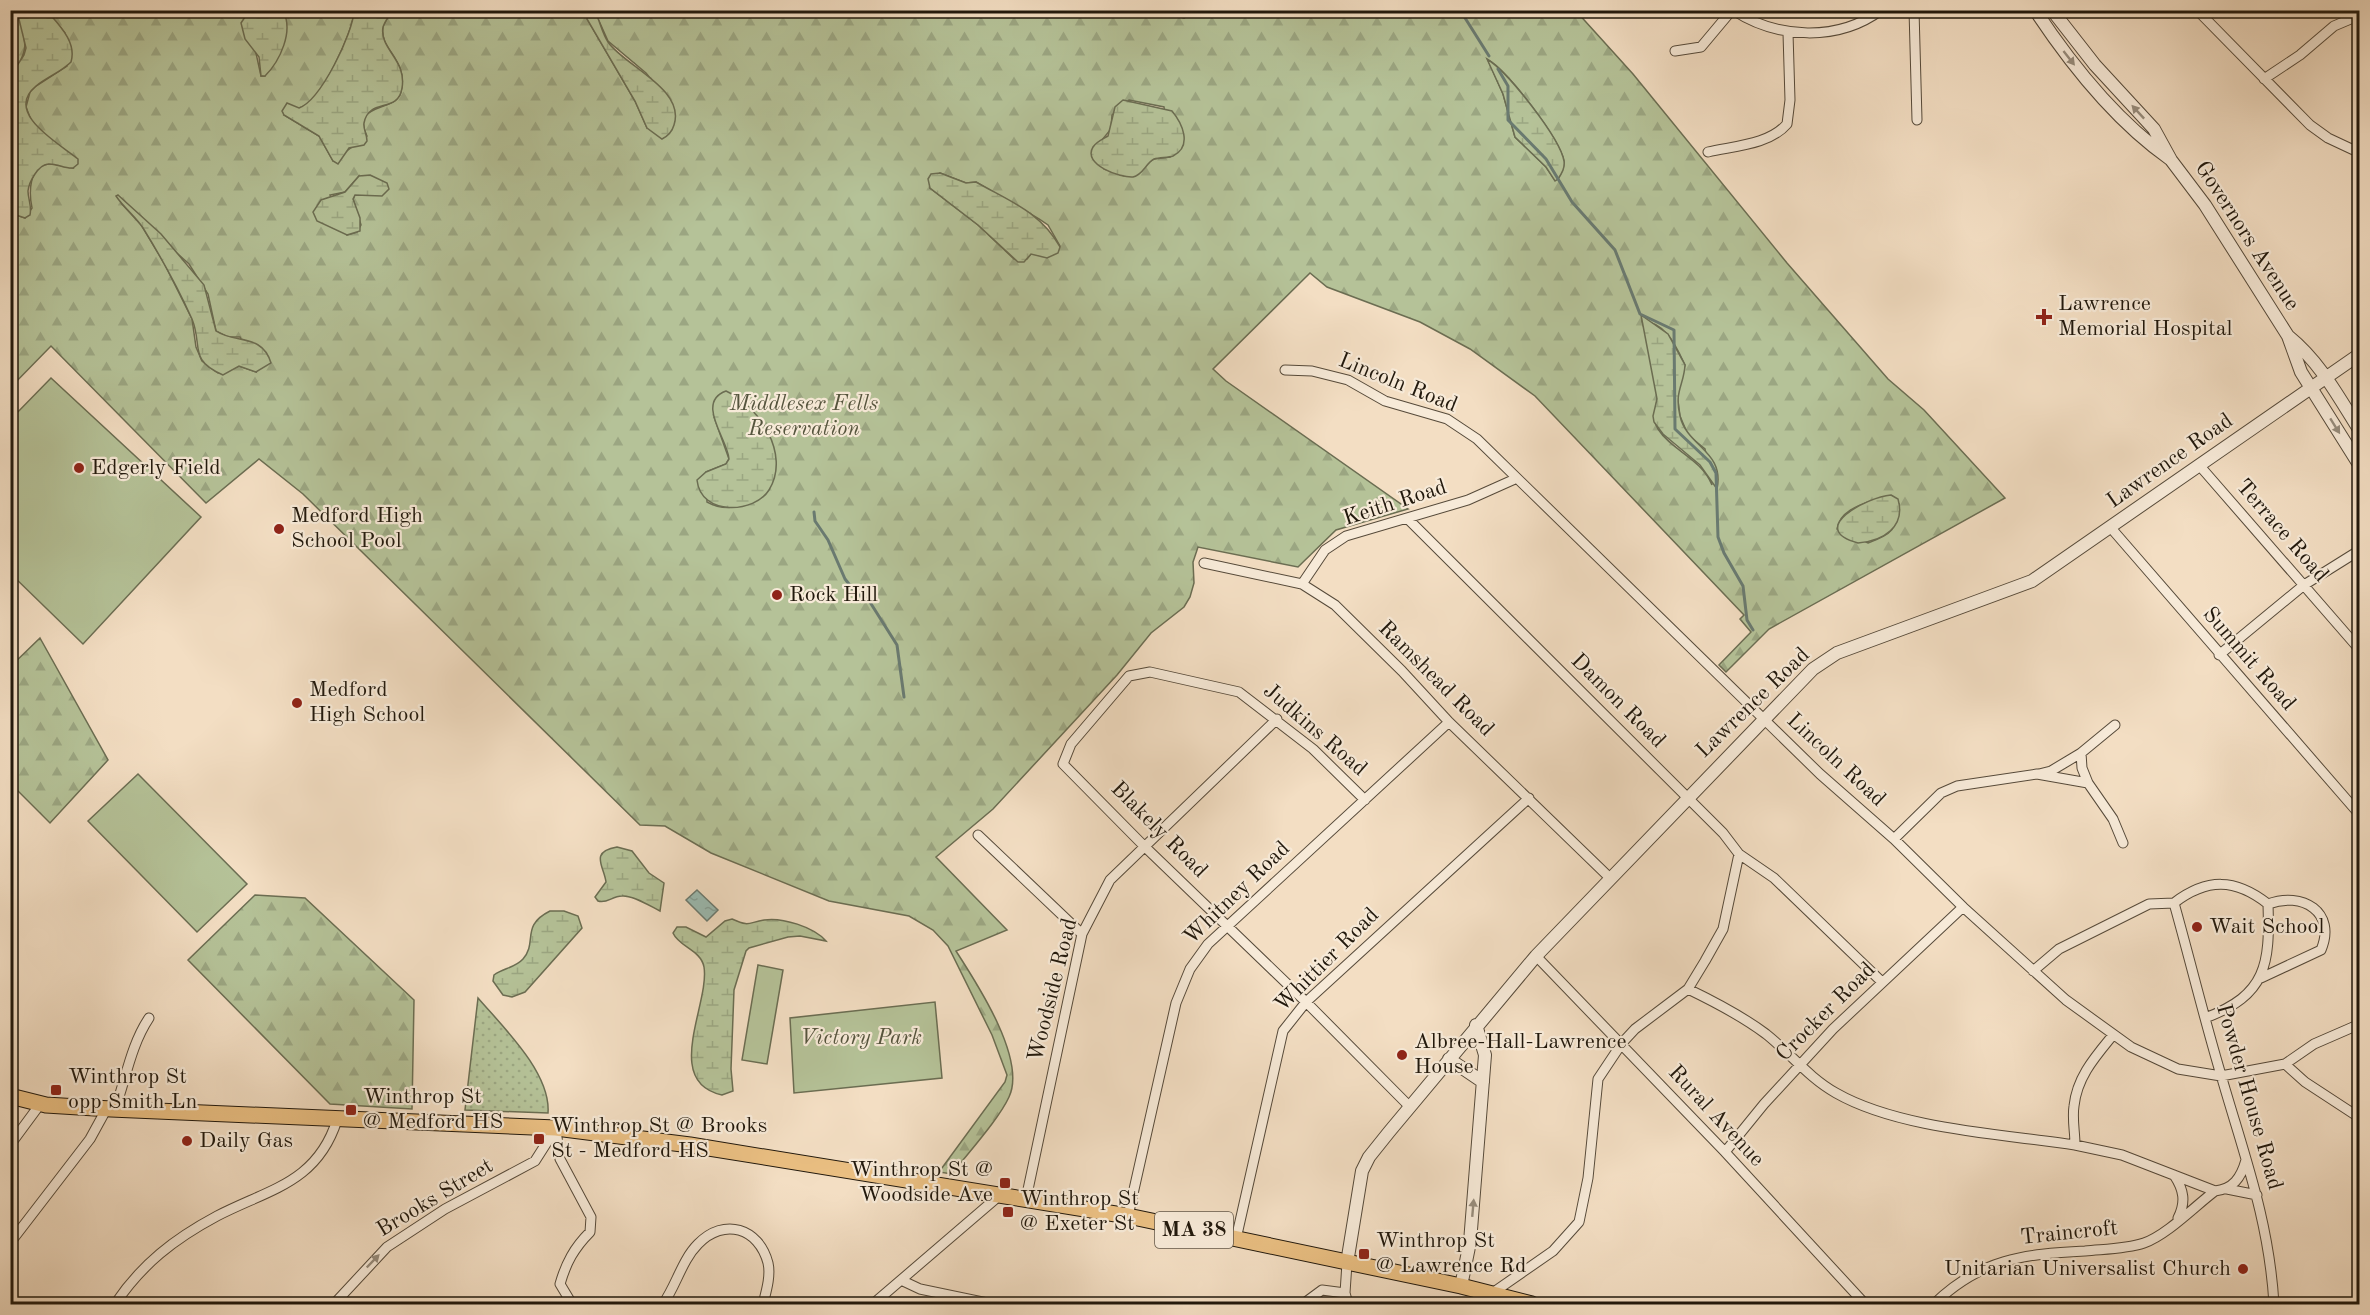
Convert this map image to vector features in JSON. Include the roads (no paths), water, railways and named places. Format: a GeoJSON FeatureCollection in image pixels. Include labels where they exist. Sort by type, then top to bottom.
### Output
{"type":"FeatureCollection","features":[{"type":"Feature","properties":{"kind":"main road","name":"MA 38"},"geometry":{"type":"LineString","coordinates":[[10,1096],[41,1103],[111,1109],[556,1128],[690,1145],[1128,1216],[1461,1286],[1532,1305]]}},
{"type":"Feature","properties":{"kind":"street"},"geometry":{"type":"LineString","coordinates":[[1675,51],[1701,47],[1732,10],[1765,27],[1788,33],[1852,27],[1881,10]]}},
{"type":"Feature","properties":{"kind":"street"},"geometry":{"type":"LineString","coordinates":[[1914,10],[1917,120]]}},
{"type":"Feature","properties":{"kind":"street","name":"Governors Avenue"},"geometry":{"type":"LineString","coordinates":[[2035,10],[2097,91],[2144,140],[2171,160]]}},
{"type":"Feature","properties":{"kind":"street","name":"Governors Avenue"},"geometry":{"type":"LineString","coordinates":[[2052,10],[2095,65],[2154,129],[2171,160],[2211,213],[2288,336],[2293,356],[2360,466]]}},
{"type":"Feature","properties":{"kind":"street"},"geometry":{"type":"LineString","coordinates":[[2197,10],[2321,134],[2360,153]]}},
{"type":"Feature","properties":{"kind":"street"},"geometry":{"type":"LineString","coordinates":[[2264,79],[2300,55],[2334,26],[2360,15]]}},
{"type":"Feature","properties":{"kind":"street"},"geometry":{"type":"LineString","coordinates":[[1708,152],[1763,139],[1779,132],[1787,124],[1790,100],[1788,33]]}},
{"type":"Feature","properties":{"kind":"street","name":"Governors Avenue"},"geometry":{"type":"LineString","coordinates":[[2288,336],[2304,349],[2327,377],[2360,431]]}},
{"type":"Feature","properties":{"kind":"street","name":"Lawrence Road"},"geometry":{"type":"LineString","coordinates":[[1347,1263],[1362,1171],[1368,1157],[1536,956],[1763,718],[1813,669],[1837,653],[2032,581],[2360,354]]}},
{"type":"Feature","properties":{"kind":"street","name":"Lincoln Road"},"geometry":{"type":"LineString","coordinates":[[1285,370],[1312,371],[1348,380],[1385,401],[1447,419],[1477,439],[1820,774],[1894,839],[2033,971],[2066,1000],[2113,1035],[2162,1063],[2194,1073],[2221,1076],[2284,1064]]}},
{"type":"Feature","properties":{"kind":"street","name":"Terrace Road"},"geometry":{"type":"LineString","coordinates":[[2199,465],[2360,650]]}},
{"type":"Feature","properties":{"kind":"street","name":"Keith Road"},"geometry":{"type":"LineString","coordinates":[[1302,584],[1325,550],[1346,536],[1468,500],[1515,478]]}},
{"type":"Feature","properties":{"kind":"street","name":"Damon Road"},"geometry":{"type":"LineString","coordinates":[[1407,518],[1723,833],[1739,854],[1774,878],[1882,982]]}},
{"type":"Feature","properties":{"kind":"street","name":"Summit Road"},"geometry":{"type":"LineString","coordinates":[[2111,528],[2360,815]]}},
{"type":"Feature","properties":{"kind":"street"},"geometry":{"type":"LineString","coordinates":[[2219,655],[2304,585],[2360,550]]}},
{"type":"Feature","properties":{"kind":"street","name":"Ramshead Road"},"geometry":{"type":"LineString","coordinates":[[1204,563],[1302,584],[1335,606],[1402,671],[1449,722],[1610,878]]}},
{"type":"Feature","properties":{"kind":"street","name":"Judkins Road"},"geometry":{"type":"LineString","coordinates":[[1066,757],[1071,744],[1129,676],[1150,672],[1239,692],[1277,719],[1365,800]]}},
{"type":"Feature","properties":{"kind":"street","name":"Woodside Road"},"geometry":{"type":"LineString","coordinates":[[1026,1199],[1082,934],[1110,880],[1143,845],[1277,719]]}},
{"type":"Feature","properties":{"kind":"street","name":"Whitney Road"},"geometry":{"type":"LineString","coordinates":[[1128,1216],[1176,1003],[1190,969],[1208,944],[1449,722]]}},
{"type":"Feature","properties":{"kind":"street"},"geometry":{"type":"LineString","coordinates":[[1894,839],[1941,793],[1957,786],[2057,769],[2082,753],[2115,725]]}},
{"type":"Feature","properties":{"kind":"street"},"geometry":{"type":"LineString","coordinates":[[2082,753],[2082,768],[2088,783],[2113,819],[2123,843]]}},
{"type":"Feature","properties":{"kind":"street","name":"Blakely Road"},"geometry":{"type":"LineString","coordinates":[[1066,757],[1063,764],[1410,1107]]}},
{"type":"Feature","properties":{"kind":"street"},"geometry":{"type":"LineString","coordinates":[[2037,774],[2088,783]]}},
{"type":"Feature","properties":{"kind":"street","name":"Whittier Road"},"geometry":{"type":"LineString","coordinates":[[1236,1239],[1283,1031],[1306,1002],[1529,798]]}},
{"type":"Feature","properties":{"kind":"street"},"geometry":{"type":"LineString","coordinates":[[978,835],[1082,934]]}},
{"type":"Feature","properties":{"kind":"street"},"geometry":{"type":"LineString","coordinates":[[1491,1294],[1553,1251],[1579,1222],[1588,1178],[1598,1079],[1622,1043],[1635,1029],[1688,989],[1723,929],[1739,854]]}},
{"type":"Feature","properties":{"kind":"street"},"geometry":{"type":"LineString","coordinates":[[2033,971],[2059,950],[2149,904],[2174,903],[2191,891],[2211,883],[2241,890],[2268,904]]}},
{"type":"Feature","properties":{"kind":"street"},"geometry":{"type":"LineString","coordinates":[[2261,978],[2316,954],[2321,950],[2327,930],[2323,918],[2305,902],[2285,899],[2268,904]]}},
{"type":"Feature","properties":{"kind":"street","name":"Powder House Road"},"geometry":{"type":"LineString","coordinates":[[2174,903],[2221,1076],[2257,1195],[2270,1250],[2274,1305]]}},
{"type":"Feature","properties":{"kind":"street"},"geometry":{"type":"LineString","coordinates":[[2205,1018],[2226,1011],[2244,998],[2261,978],[2270,944],[2268,904]]}},
{"type":"Feature","properties":{"kind":"street","name":"Crocker Road"},"geometry":{"type":"LineString","coordinates":[[1725,1152],[1799,1065],[1882,982],[1963,907]]}},
{"type":"Feature","properties":{"kind":"street","name":"Rural Avenue"},"geometry":{"type":"LineString","coordinates":[[1536,956],[1725,1152],[1865,1305]]}},
{"type":"Feature","properties":{"kind":"street"},"geometry":{"type":"LineString","coordinates":[[1688,989],[1722,1005],[1766,1034],[1799,1065],[1834,1092],[1871,1110],[1920,1122],[2075,1144],[2122,1155],[2215,1191]]}},
{"type":"Feature","properties":{"kind":"street"},"geometry":{"type":"LineString","coordinates":[[10,1243],[111,1109],[125,1081],[136,1039],[149,1018]]}},
{"type":"Feature","properties":{"kind":"street"},"geometry":{"type":"LineString","coordinates":[[2360,1024],[2314,1044],[2284,1064],[2304,1082],[2360,1118]]}},
{"type":"Feature","properties":{"kind":"street"},"geometry":{"type":"LineString","coordinates":[[1461,1286],[1470,1242],[1485,1055],[1476,1025]]}},
{"type":"Feature","properties":{"kind":"street"},"geometry":{"type":"LineString","coordinates":[[2075,1144],[2073,1113],[2077,1089],[2092,1060],[2113,1035]]}},
{"type":"Feature","properties":{"kind":"street"},"geometry":{"type":"LineString","coordinates":[[1449,1059],[1483,1082]]}},
{"type":"Feature","properties":{"kind":"street"},"geometry":{"type":"LineString","coordinates":[[10,1145],[41,1103]]}},
{"type":"Feature","properties":{"kind":"street"},"geometry":{"type":"LineString","coordinates":[[115,1305],[143,1266],[179,1239],[218,1215],[270,1194],[303,1173],[329,1143],[337,1120]]}},
{"type":"Feature","properties":{"kind":"street"},"geometry":{"type":"LineString","coordinates":[[556,1128],[560,1159],[591,1217],[590,1232],[577,1246],[566,1264],[560,1284],[572,1305]]}},
{"type":"Feature","properties":{"kind":"street","name":"Brooks Street"},"geometry":{"type":"LineString","coordinates":[[333,1305],[387,1247],[445,1209],[535,1161],[556,1128]]}},
{"type":"Feature","properties":{"kind":"street"},"geometry":{"type":"LineString","coordinates":[[2227,1189],[2240,1178],[2246,1160]]}},
{"type":"Feature","properties":{"kind":"street"},"geometry":{"type":"LineString","coordinates":[[2174,1175],[2183,1195],[2183,1206],[2177,1220]]}},
{"type":"Feature","properties":{"kind":"street","name":"Traincroft"},"geometry":{"type":"LineString","coordinates":[[1934,1305],[1967,1278],[1999,1262],[2031,1254],[2135,1245],[2160,1235],[2215,1191],[2227,1189],[2257,1195]]}},
{"type":"Feature","properties":{"kind":"street"},"geometry":{"type":"LineString","coordinates":[[873,1305],[1000,1195]]}},
{"type":"Feature","properties":{"kind":"street"},"geometry":{"type":"LineString","coordinates":[[663,1305],[698,1244],[718,1229],[738,1228],[753,1235],[762,1248],[769,1265],[767,1291],[763,1305]]}},
{"type":"Feature","properties":{"kind":"street"},"geometry":{"type":"LineString","coordinates":[[1347,1263],[1345,1293],[1348,1305]]}},
{"type":"Feature","properties":{"kind":"street"},"geometry":{"type":"LineString","coordinates":[[903,1281],[920,1289],[992,1305]]}},
{"type":"Feature","properties":{"kind":"street"},"geometry":{"type":"LineString","coordinates":[[1303,1305],[1322,1290],[1345,1293]]}},
{"type":"Feature","properties":{"kind":"water"},"geometry":{"type":"Polygon","coordinates":[[[697,890],[718,910],[707,921],[686,900],[697,890]]]}},
{"type":"Feature","properties":{"kind":"waterway"},"geometry":{"type":"LineString","coordinates":[[1460,10],[1489,56]]}},
{"type":"Feature","properties":{"kind":"waterway"},"geometry":{"type":"LineString","coordinates":[[1498,69],[1508,86],[1508,120],[1546,159],[1572,202],[1615,250],[1640,314],[1674,330],[1675,429],[1710,462],[1716,473],[1718,537],[1724,553],[1743,586],[1747,620],[1753,630]]}},
{"type":"Feature","properties":{"kind":"waterway"},"geometry":{"type":"LineString","coordinates":[[814,512],[815,521],[828,540],[845,579],[857,594],[868,599],[897,645],[904,697]]}},
{"type":"Feature","properties":{"kind":"place","name":"Lawrence Memorial Hospital"},"geometry":{"type":"Point","coordinates":[2044,317]}},
{"type":"Feature","properties":{"kind":"place","name":"Edgerly Field"},"geometry":{"type":"Point","coordinates":[79,468]}},
{"type":"Feature","properties":{"kind":"place","name":"Medford High School Pool"},"geometry":{"type":"Point","coordinates":[279,529]}},
{"type":"Feature","properties":{"kind":"place","name":"Rock Hill"},"geometry":{"type":"Point","coordinates":[777,595]}},
{"type":"Feature","properties":{"kind":"place","name":"Medford High School"},"geometry":{"type":"Point","coordinates":[297,703]}},
{"type":"Feature","properties":{"kind":"place","name":"Wait School"},"geometry":{"type":"Point","coordinates":[2197,927]}},
{"type":"Feature","properties":{"kind":"place","name":"Albree-Hall-Lawrence House"},"geometry":{"type":"Point","coordinates":[1402,1055]}},
{"type":"Feature","properties":{"kind":"place","name":"Winthrop St opp Smith Ln"},"geometry":{"type":"Point","coordinates":[56,1090]}},
{"type":"Feature","properties":{"kind":"place","name":"Winthrop St @ Medford HS"},"geometry":{"type":"Point","coordinates":[351,1110]}},
{"type":"Feature","properties":{"kind":"place","name":"Winthrop St @ Brooks St - Medford HS"},"geometry":{"type":"Point","coordinates":[539,1139]}},
{"type":"Feature","properties":{"kind":"place","name":"Daily Gas"},"geometry":{"type":"Point","coordinates":[187,1141]}},
{"type":"Feature","properties":{"kind":"place","name":"Winthrop St @ Woodside Ave"},"geometry":{"type":"Point","coordinates":[1005,1183]}},
{"type":"Feature","properties":{"kind":"place","name":"Winthrop St @ Exeter St"},"geometry":{"type":"Point","coordinates":[1008,1212]}},
{"type":"Feature","properties":{"kind":"place","name":"Winthrop St @ Lawrence Rd"},"geometry":{"type":"Point","coordinates":[1364,1254]}},
{"type":"Feature","properties":{"kind":"place","name":"Unitarian Universalist Church"},"geometry":{"type":"Point","coordinates":[2243,1269]}},
{"type":"Feature","properties":{"kind":"park label","name":"Middlesex Fells Reservation"},"geometry":{"type":"Point","coordinates":[804,416]}},
{"type":"Feature","properties":{"kind":"park label","name":"Victory Park"},"geometry":{"type":"Point","coordinates":[861,1038]}}]}
